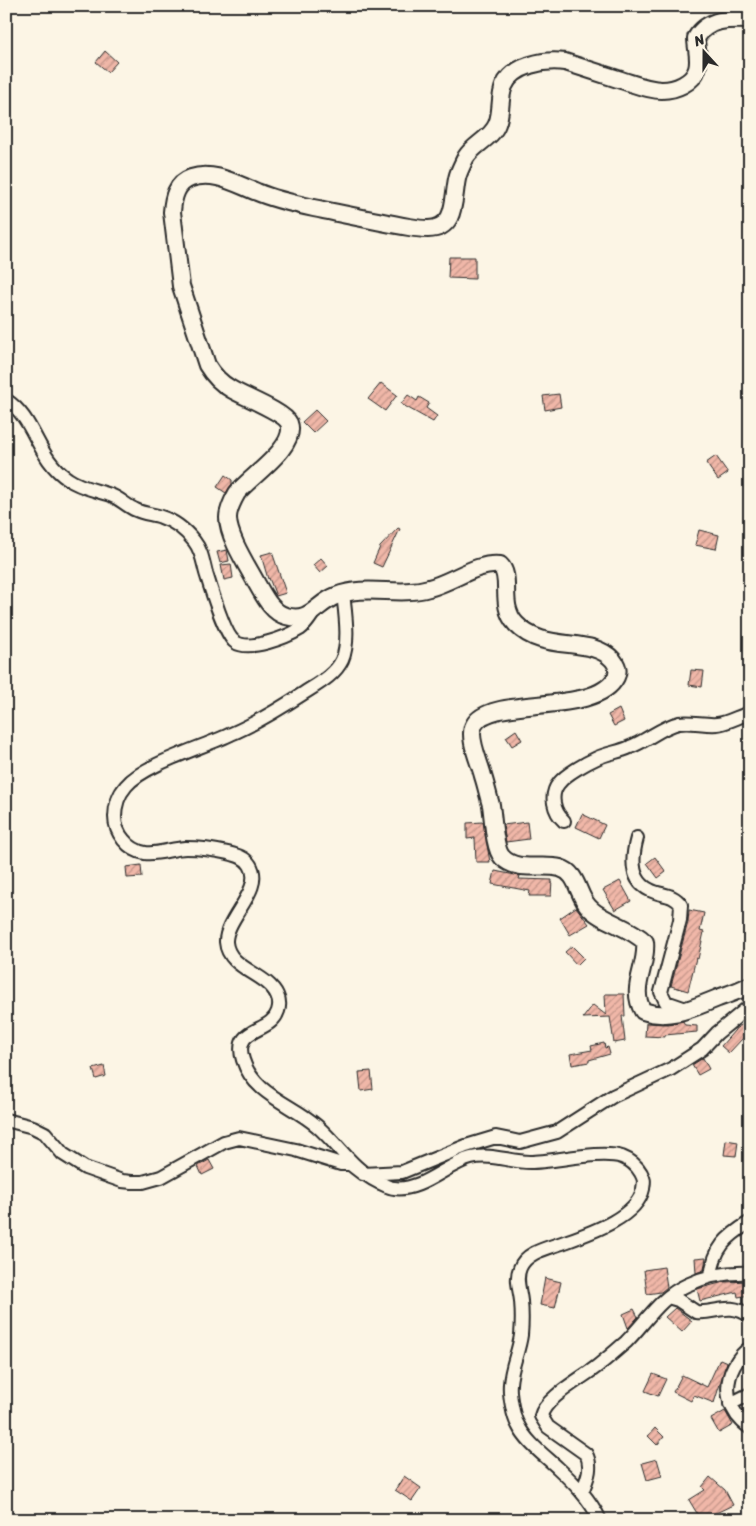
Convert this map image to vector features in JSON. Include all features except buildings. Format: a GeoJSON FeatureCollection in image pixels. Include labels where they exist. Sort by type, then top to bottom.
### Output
{"type":"FeatureCollection","features":[{"type":"Feature","properties":{"kind":"street"},"geometry":{"type":"LineString","coordinates":[[314,612],[304,617],[291,618],[280,615],[262,593],[230,530],[228,519],[237,493],[276,456],[287,440],[290,432],[289,422],[283,416],[223,384],[214,376],[207,365],[181,286],[172,212],[176,191],[182,183],[191,178],[217,176],[276,200],[429,230],[439,227],[452,212],[461,166],[476,145],[497,124],[504,85],[521,69],[532,64],[555,60],[648,89],[663,90],[675,88],[694,76],[699,58],[696,38],[706,26],[729,19],[750,20]]}},
{"type":"Feature","properties":{"kind":"street"},"geometry":{"type":"LineString","coordinates":[[6,400],[13,404],[24,416],[48,461],[68,480],[81,487],[113,495],[129,507],[143,514],[169,520],[187,534],[198,547],[229,636],[235,642],[248,645],[279,639],[301,628],[320,604],[349,591],[414,591],[443,584],[486,565],[500,565],[505,569],[507,577],[505,594],[509,612],[515,623],[524,632],[550,643],[590,647],[601,651],[615,662],[618,668],[612,683],[591,696],[510,708],[490,714],[474,723],[472,741],[484,778],[498,849],[502,857],[519,866],[559,868],[568,872],[575,879],[587,906],[596,914],[627,929],[645,942],[646,952],[637,993],[638,1003],[643,1011],[652,1014],[674,1014],[738,992],[750,985]]}},
{"type":"Feature","properties":{"kind":"street"},"geometry":{"type":"LineString","coordinates":[[343,593],[345,648],[342,658],[332,674],[261,720],[142,772],[125,787],[118,798],[115,819],[117,831],[124,841],[140,852],[147,853],[184,848],[204,849],[236,855],[250,865],[253,874],[252,881],[243,904],[230,926],[226,942],[227,948],[234,959],[276,992],[279,1001],[276,1018],[252,1031],[246,1036],[241,1046],[241,1055],[250,1075],[262,1089],[316,1125],[352,1164],[364,1174],[402,1172],[466,1146],[496,1137],[520,1142],[557,1132],[614,1096],[671,1070],[702,1049],[717,1033],[750,1006]]}},
{"type":"Feature","properties":{"kind":"street"},"geometry":{"type":"LineString","coordinates":[[564,821],[558,815],[554,805],[554,794],[558,783],[583,765],[599,757],[631,747],[677,724],[689,722],[719,724],[750,713]]}},
{"type":"Feature","properties":{"kind":"street"},"geometry":{"type":"LineString","coordinates":[[637,838],[632,865],[634,873],[645,887],[673,897],[681,905],[680,920],[661,992],[666,1002],[689,1010]]}},
{"type":"Feature","properties":{"kind":"street"},"geometry":{"type":"LineString","coordinates":[[6,1120],[33,1127],[45,1133],[64,1154],[84,1168],[122,1181],[153,1181],[224,1142],[240,1138],[296,1150],[342,1164],[350,1164],[364,1174],[392,1188],[404,1188],[421,1183],[467,1159],[484,1156],[527,1162],[589,1156],[615,1156],[622,1157],[633,1164],[640,1171],[644,1182],[640,1200],[632,1208],[617,1219],[599,1228],[534,1254],[526,1259],[519,1270],[521,1339],[509,1386],[517,1424],[540,1453],[582,1492],[593,1505],[600,1520]]}},
{"type":"Feature","properties":{"kind":"street"},"geometry":{"type":"LineString","coordinates":[[711,1276],[712,1267],[721,1244],[750,1222]]}},
{"type":"Feature","properties":{"kind":"street"},"geometry":{"type":"LineString","coordinates":[[582,1492],[590,1467],[589,1459],[586,1454],[548,1427],[541,1416],[542,1410],[550,1401],[601,1364],[626,1341],[652,1311],[686,1285],[711,1276],[750,1273]]}},
{"type":"Feature","properties":{"kind":"street"},"geometry":{"type":"LineString","coordinates":[[668,1297],[678,1300],[696,1312],[728,1308],[750,1316]]}},
{"type":"Feature","properties":{"kind":"street"},"geometry":{"type":"LineString","coordinates":[[750,1348],[741,1355],[729,1379],[727,1389],[730,1404],[741,1422],[750,1428]]}},
{"type":"Feature","properties":{"kind":"street"},"geometry":{"type":"LineString","coordinates":[[730,1404],[750,1394]]}}]}
